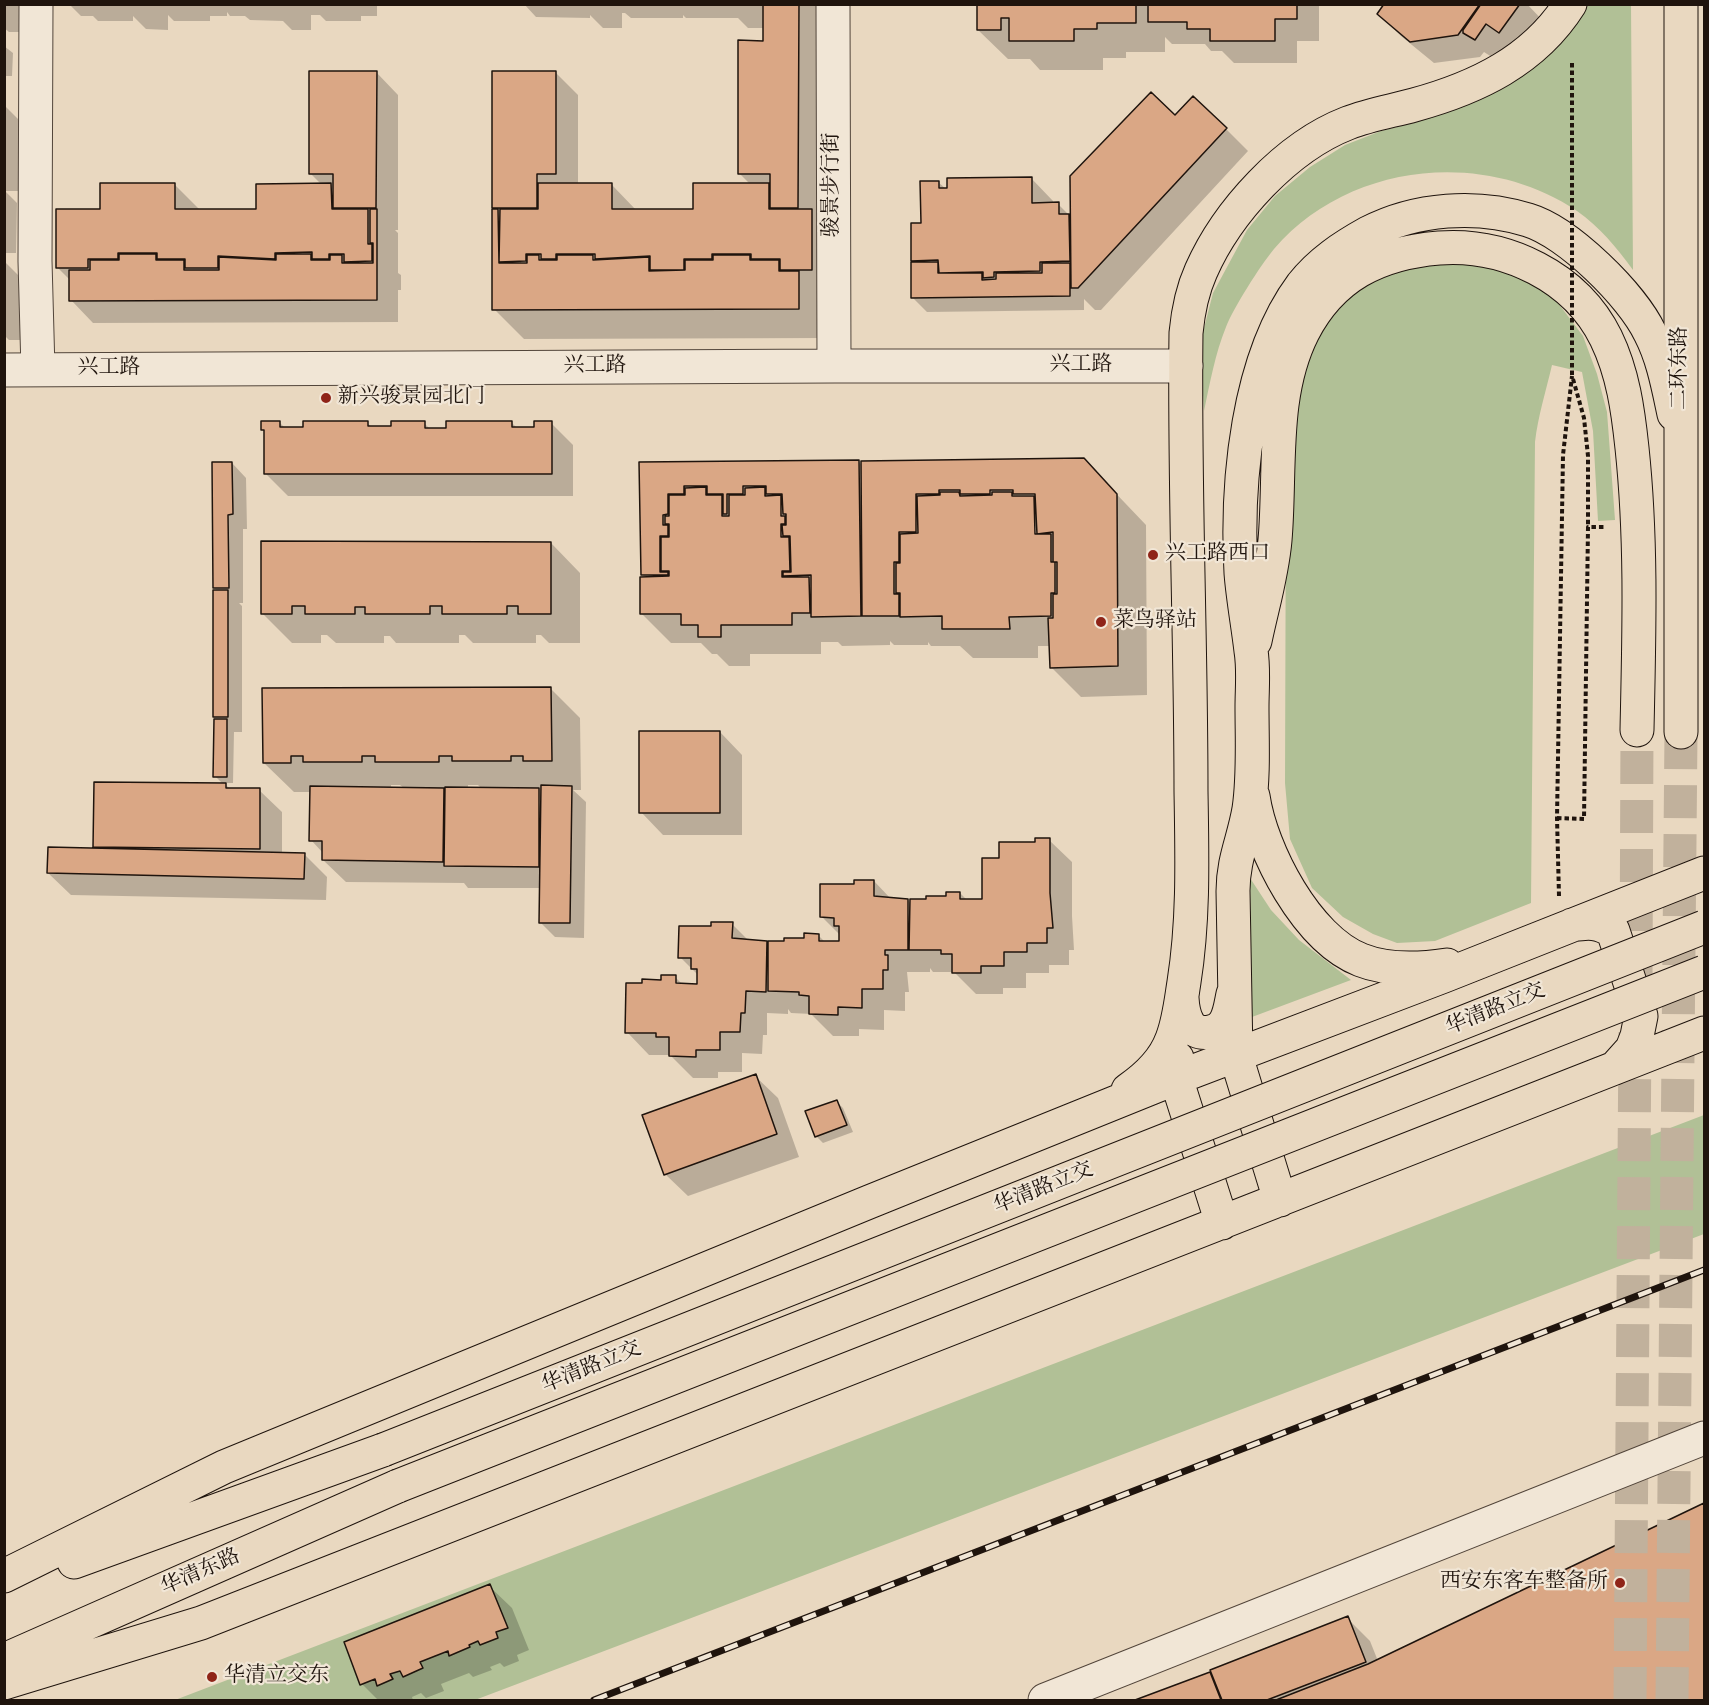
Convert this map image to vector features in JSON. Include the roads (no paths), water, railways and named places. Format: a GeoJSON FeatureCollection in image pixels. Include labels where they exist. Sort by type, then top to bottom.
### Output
{"type":"FeatureCollection","features":[{"type":"Feature","properties":{"kind":"main road"},"geometry":{"type":"LineString","coordinates":[[1079,1117],[1143,1080],[1165,1054],[1172,1039],[1179,1010],[1190,943],[1186,333],[1190,302],[1200,273],[1220,235],[1248,200],[1269,177],[1297,154],[1331,130],[1358,120],[1447,96],[1501,71],[1527,54],[1545,37],[1570,4]]}},
{"type":"Feature","properties":{"kind":"main road","name":"二环东路"},"geometry":{"type":"LineString","coordinates":[[1681,4],[1681,732]]}},
{"type":"Feature","properties":{"kind":"main road"},"geometry":{"type":"LineString","coordinates":[[1514,948],[1462,963],[1414,967],[1371,964],[1347,954],[1325,937],[1285,884],[1261,826],[1252,785],[1252,653],[1241,571],[1240,514],[1245,461],[1258,380],[1286,310],[1302,285],[1333,255],[1376,229],[1424,214],[1471,210],[1515,216],[1535,222],[1555,233],[1587,259],[1617,287],[1646,325],[1663,365],[1681,457]]}},
{"type":"Feature","properties":{"kind":"main road"},"geometry":{"type":"LineString","coordinates":[[1252,675],[1254,646],[1270,580],[1275,542],[1279,449],[1286,380],[1292,357],[1304,331],[1318,307],[1335,288],[1355,272],[1395,257],[1430,249],[1458,247],[1487,250],[1533,267],[1570,291],[1597,321],[1607,339],[1620,376],[1625,392],[1636,482],[1640,586],[1638,730]]}},
{"type":"Feature","properties":{"kind":"main road"},"geometry":{"type":"LineString","coordinates":[[1252,785],[1246,822],[1233,870],[1236,1056],[1280,1200]]}},
{"type":"Feature","properties":{"kind":"main road"},"geometry":{"type":"LineString","coordinates":[[4,1576],[224,1467],[1176,1078],[1704,873]]}},
{"type":"Feature","properties":{"kind":"main road"},"geometry":{"type":"LineString","coordinates":[[1565,928],[1590,922],[1601,923],[1613,931],[1641,1016],[1638,1036],[1632,1049],[1616,1068]]}},
{"type":"Feature","properties":{"kind":"main road","name":"华清路立交"},"geometry":{"type":"LineString","coordinates":[[4,1587],[383,1450],[1704,927]]}},
{"type":"Feature","properties":{"kind":"main road","name":"华清路立交"},"geometry":{"type":"LineString","coordinates":[[398,1486],[1704,972]]}},
{"type":"Feature","properties":{"kind":"main road"},"geometry":{"type":"LineString","coordinates":[[1179,1010],[1190,1027],[1201,1033],[1209,1032],[1224,1024],[1234,994]]}},
{"type":"Feature","properties":{"kind":"main road"},"geometry":{"type":"LineString","coordinates":[[1179,1010],[1176,1078],[1222,1223]]}},
{"type":"Feature","properties":{"kind":"main road"},"geometry":{"type":"LineString","coordinates":[[4,1683],[201,1623],[1704,1033]]}},
{"type":"Feature","properties":{"kind":"main road","name":"华清东路"},"geometry":{"type":"LineString","coordinates":[[4,1660],[398,1486]]}},
{"type":"Feature","properties":{"kind":"street"},"geometry":{"type":"LineString","coordinates":[[36,4],[35,261],[38,370]]}},
{"type":"Feature","properties":{"kind":"street","name":"骏景步行街"},"geometry":{"type":"LineString","coordinates":[[833,4],[834,366]]}},
{"type":"Feature","properties":{"kind":"street","name":"兴工路"},"geometry":{"type":"LineString","coordinates":[[4,370],[1186,366]]}},
{"type":"Feature","properties":{"kind":"street"},"geometry":{"type":"LineString","coordinates":[[1045,1701],[1704,1438]]}},
{"type":"Feature","properties":{"kind":"tunnel"},"geometry":{"type":"LineString","coordinates":[[1636,980],[1637,730]]}},
{"type":"Feature","properties":{"kind":"tunnel"},"geometry":{"type":"LineString","coordinates":[[1672,1700],[1681,732]]}},
{"type":"Feature","properties":{"kind":"tunnel"},"geometry":{"type":"LineString","coordinates":[[1630,1700],[1635,1032]]}},
{"type":"Feature","properties":{"kind":"railway"},"geometry":{"type":"LineString","coordinates":[[594,1700],[1704,1270]]}},
{"type":"Feature","properties":{"kind":"place","name":"新兴骏景园北门"},"geometry":{"type":"Point","coordinates":[326,398]}},
{"type":"Feature","properties":{"kind":"place","name":"兴工路西口"},"geometry":{"type":"Point","coordinates":[1153,555]}},
{"type":"Feature","properties":{"kind":"place","name":"菜鸟驿站"},"geometry":{"type":"Point","coordinates":[1101,622]}},
{"type":"Feature","properties":{"kind":"place","name":"西安东客车整备所"},"geometry":{"type":"Point","coordinates":[1620,1583]}},
{"type":"Feature","properties":{"kind":"place","name":"华清立交东"},"geometry":{"type":"Point","coordinates":[212,1677]}}]}
